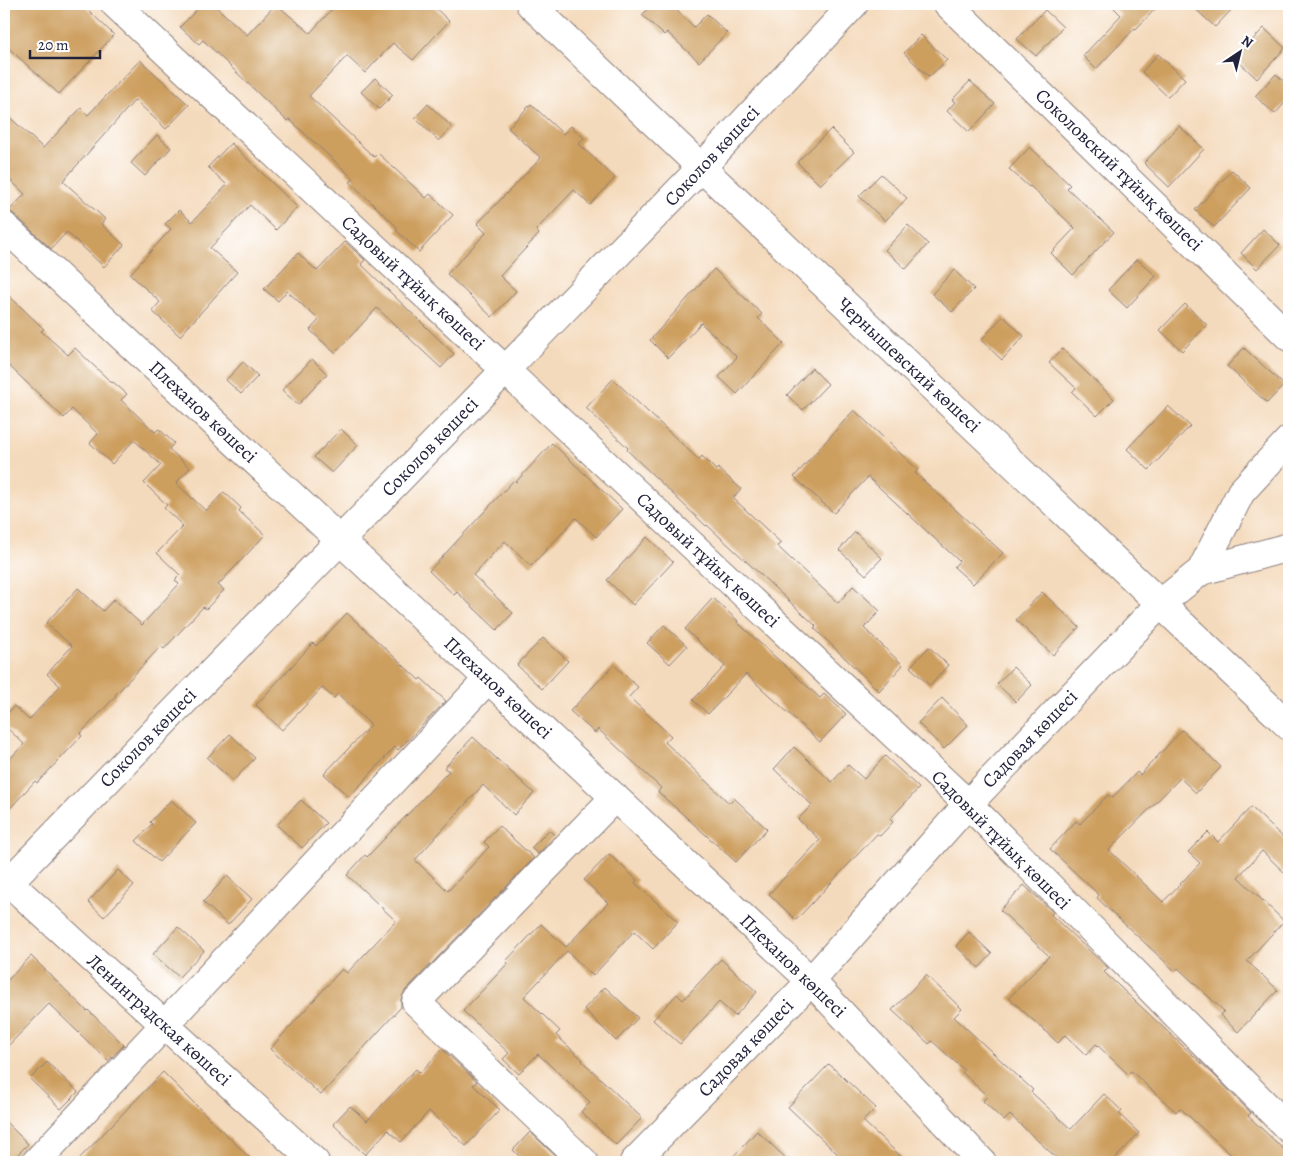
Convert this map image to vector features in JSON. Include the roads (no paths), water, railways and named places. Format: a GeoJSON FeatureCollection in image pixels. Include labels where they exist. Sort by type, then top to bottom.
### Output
{"type":"FeatureCollection","features":[{"type":"Feature","properties":{"kind":"street","name":"Садовый тұйық көшесі"},"geometry":{"type":"LineString","coordinates":[[115,4],[968,804],[1289,1129]]}},
{"type":"Feature","properties":{"kind":"street","name":"Чернышевский көшесі"},"geometry":{"type":"LineString","coordinates":[[530,4],[1289,726]]}},
{"type":"Feature","properties":{"kind":"street","name":"Соколов көшесі"},"geometry":{"type":"LineString","coordinates":[[5,882],[701,168],[854,4]]}},
{"type":"Feature","properties":{"kind":"street","name":"Соколовский тұйық көшесі"},"geometry":{"type":"LineString","coordinates":[[948,4],[1289,337]]}},
{"type":"Feature","properties":{"kind":"street","name":"Плеханов көшесі"},"geometry":{"type":"LineString","coordinates":[[4,226],[812,981],[982,1162]]}},
{"type":"Feature","properties":{"kind":"street","name":"Садовая көшесі"},"geometry":{"type":"LineString","coordinates":[[634,1162],[812,981],[968,804],[1161,603],[1201,570],[1241,492],[1289,440]]}},
{"type":"Feature","properties":{"kind":"street"},"geometry":{"type":"LineString","coordinates":[[1201,570],[1289,547]]}},
{"type":"Feature","properties":{"kind":"street"},"geometry":{"type":"LineString","coordinates":[[36,1162],[488,679]]}},
{"type":"Feature","properties":{"kind":"street"},"geometry":{"type":"LineString","coordinates":[[584,1162],[416,1002],[615,797]]}},
{"type":"Feature","properties":{"kind":"street","name":"Ленинградская көшесі"},"geometry":{"type":"LineString","coordinates":[[5,882],[315,1162]]}}]}
